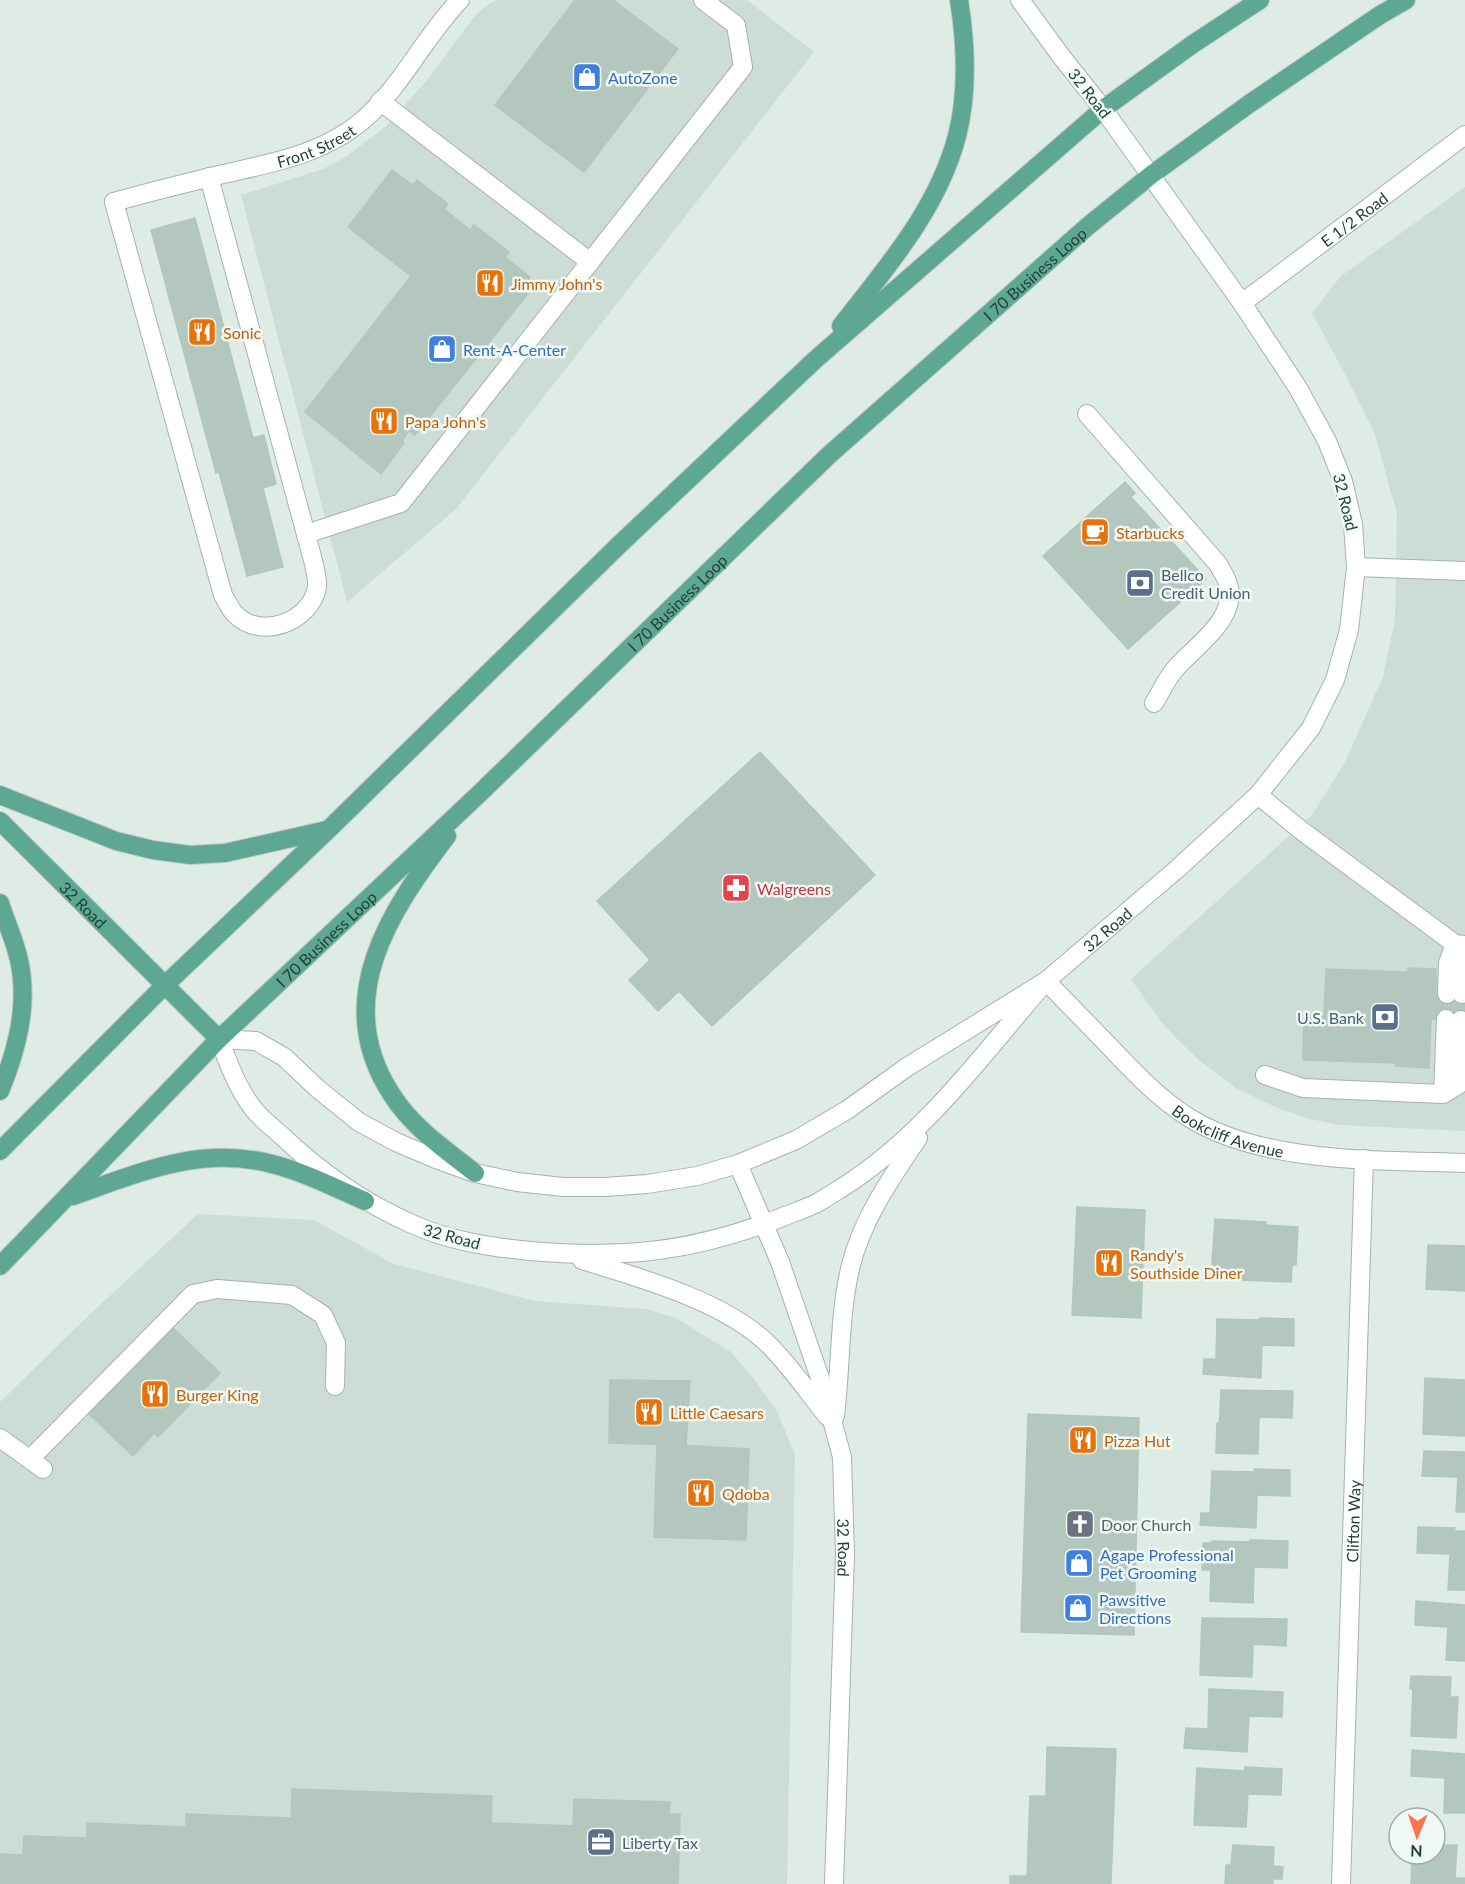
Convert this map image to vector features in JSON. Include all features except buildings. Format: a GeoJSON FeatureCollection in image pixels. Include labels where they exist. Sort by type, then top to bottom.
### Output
{"type":"FeatureCollection","features":[{"type":"Feature","properties":{"kind":"main road"},"geometry":{"type":"LineString","coordinates":[[816,359],[900,249],[930,202],[947,164],[957,136],[964,88],[965,55],[959,0]]}},
{"type":"Feature","properties":{"kind":"main road"},"geometry":{"type":"LineString","coordinates":[[0,1151],[164,986],[620,544],[816,359],[1103,109],[1193,44],[1260,0]]}},
{"type":"Feature","properties":{"kind":"main road","name":"I 70 Business Loop"},"geometry":{"type":"LineString","coordinates":[[0,1266],[219,1039],[480,793],[829,456],[1088,226],[1151,175],[1258,97],[1406,0]]}},
{"type":"Feature","properties":{"kind":"main road"},"geometry":{"type":"LineString","coordinates":[[475,1173],[430,1138],[392,1095],[374,1058],[368,1037],[366,1010],[373,958],[388,926],[421,871],[480,793]]}},
{"type":"Feature","properties":{"kind":"main road"},"geometry":{"type":"LineString","coordinates":[[0,795],[116,841],[153,850],[190,855],[225,852],[328,829]]}},
{"type":"Feature","properties":{"kind":"main road","name":"32 Road"},"geometry":{"type":"LineString","coordinates":[[0,821],[219,1039]]}},
{"type":"Feature","properties":{"kind":"main road"},"geometry":{"type":"LineString","coordinates":[[0,903],[19,960],[23,992],[20,1028],[13,1059],[0,1091]]}},
{"type":"Feature","properties":{"kind":"main road"},"geometry":{"type":"LineString","coordinates":[[68,1198],[155,1168],[212,1157],[243,1158],[273,1164],[365,1201]]}},
{"type":"Feature","properties":{"kind":"street","name":"Front Street"},"geometry":{"type":"LineString","coordinates":[[306,534],[318,587],[308,608],[292,620],[273,627],[250,625],[236,615],[223,595],[114,202],[209,177],[295,158],[333,141],[363,120],[393,88],[449,11],[460,0]]}},
{"type":"Feature","properties":{"kind":"street"},"geometry":{"type":"LineString","coordinates":[[209,177],[306,534],[401,503],[743,67],[736,26],[703,0]]}},
{"type":"Feature","properties":{"kind":"street","name":"32 Road"},"geometry":{"type":"LineString","coordinates":[[1020,0],[1103,109],[1242,303],[1298,388],[1327,441],[1343,481],[1353,524],[1356,567],[1349,630],[1335,680],[1311,728],[1258,795],[1176,870],[1046,981],[907,1067],[847,1110],[796,1140],[738,1164],[697,1176],[647,1184],[563,1187],[475,1173],[406,1147],[359,1122],[318,1089],[284,1057],[256,1041],[219,1039],[237,1081],[255,1111],[311,1164],[365,1201],[413,1225],[457,1240],[505,1248],[613,1255],[661,1251],[711,1241],[764,1224],[818,1202],[868,1171],[903,1143],[939,1107],[1046,981]]}},
{"type":"Feature","properties":{"kind":"street"},"geometry":{"type":"LineString","coordinates":[[380,101],[590,262]]}},
{"type":"Feature","properties":{"kind":"street","name":"E 1/2 Road"},"geometry":{"type":"LineString","coordinates":[[1242,303],[1465,135]]}},
{"type":"Feature","properties":{"kind":"street"},"geometry":{"type":"LineString","coordinates":[[1088,414],[1218,564],[1228,583],[1228,599],[1217,627],[1175,669],[1154,703]]}},
{"type":"Feature","properties":{"kind":"street"},"geometry":{"type":"LineString","coordinates":[[1356,567],[1465,571]]}},
{"type":"Feature","properties":{"kind":"street"},"geometry":{"type":"LineString","coordinates":[[1258,795],[1302,831],[1460,945],[1448,963],[1454,994]]}},
{"type":"Feature","properties":{"kind":"street","name":"Bookcliff Avenue"},"geometry":{"type":"LineString","coordinates":[[1046,981],[1139,1078],[1189,1118],[1216,1132],[1247,1143],[1283,1151],[1364,1159],[1465,1163]]}},
{"type":"Feature","properties":{"kind":"street"},"geometry":{"type":"LineString","coordinates":[[1265,1075],[1303,1088],[1443,1094],[1458,1085],[1454,1020]]}},
{"type":"Feature","properties":{"kind":"street"},"geometry":{"type":"LineString","coordinates":[[834,1424],[850,1268],[876,1204],[939,1107]]}},
{"type":"Feature","properties":{"kind":"street","name":"Clifton Way"},"geometry":{"type":"LineString","coordinates":[[1341,1884],[1364,1159]]}},
{"type":"Feature","properties":{"kind":"street","name":"32 Road"},"geometry":{"type":"LineString","coordinates":[[738,1164],[780,1262],[834,1424],[842,1457],[845,1554],[834,1884]]}},
{"type":"Feature","properties":{"kind":"street"},"geometry":{"type":"LineString","coordinates":[[560,1253],[669,1288],[740,1322],[768,1344],[834,1424]]}},
{"type":"Feature","properties":{"kind":"street"},"geometry":{"type":"LineString","coordinates":[[0,1438],[37,1464],[193,1294],[218,1290],[292,1295],[323,1315],[336,1343],[335,1386]]}},
{"type":"Feature","properties":{"kind":"shaded area"},"geometry":{"type":"Polygon","coordinates":[[[496,0],[747,0],[814,52],[456,509],[347,602],[241,195],[323,169],[347,156],[385,127],[428,79],[473,18],[496,0]]]}},
{"type":"Feature","properties":{"kind":"shaded area"},"geometry":{"type":"Polygon","coordinates":[[[1465,187],[1465,1131],[1339,1125],[1310,1119],[1277,1108],[1236,1088],[1200,1061],[1176,1038],[1159,1019],[1131,979],[1312,815],[1344,764],[1383,677],[1395,619],[1397,514],[1375,435],[1312,313],[1341,276],[1465,187]]]}},
{"type":"Feature","properties":{"kind":"shaded area"},"geometry":{"type":"Polygon","coordinates":[[[198,1214],[314,1220],[394,1264],[535,1301],[646,1309],[676,1318],[731,1352],[777,1411],[795,1455],[787,1884],[0,1884],[0,1402],[198,1214]]]}},
{"type":"Feature","properties":{"kind":"place","name":"AutoZone"},"geometry":{"type":"Point","coordinates":[587,77]}},
{"type":"Feature","properties":{"kind":"place","name":"Jimmy John's"},"geometry":{"type":"Point","coordinates":[490,283]}},
{"type":"Feature","properties":{"kind":"place","name":"Sonic"},"geometry":{"type":"Point","coordinates":[202,332]}},
{"type":"Feature","properties":{"kind":"place","name":"Rent-A-Center"},"geometry":{"type":"Point","coordinates":[442,349]}},
{"type":"Feature","properties":{"kind":"place","name":"Papa John's"},"geometry":{"type":"Point","coordinates":[384,421]}},
{"type":"Feature","properties":{"kind":"place","name":"Starbucks"},"geometry":{"type":"Point","coordinates":[1095,532]}},
{"type":"Feature","properties":{"kind":"place","name":"Bellco Credit Union"},"geometry":{"type":"Point","coordinates":[1140,583]}},
{"type":"Feature","properties":{"kind":"place","name":"Walgreens"},"geometry":{"type":"Point","coordinates":[736,888]}},
{"type":"Feature","properties":{"kind":"place","name":"U.S. Bank"},"geometry":{"type":"Point","coordinates":[1385,1017]}},
{"type":"Feature","properties":{"kind":"place","name":"Randy's Southside Diner"},"geometry":{"type":"Point","coordinates":[1109,1263]}},
{"type":"Feature","properties":{"kind":"place","name":"Burger King"},"geometry":{"type":"Point","coordinates":[155,1394]}},
{"type":"Feature","properties":{"kind":"place","name":"Little Caesars"},"geometry":{"type":"Point","coordinates":[649,1412]}},
{"type":"Feature","properties":{"kind":"place","name":"Pizza Hut"},"geometry":{"type":"Point","coordinates":[1083,1440]}},
{"type":"Feature","properties":{"kind":"place","name":"Qdoba"},"geometry":{"type":"Point","coordinates":[701,1493]}},
{"type":"Feature","properties":{"kind":"place","name":"Door Church"},"geometry":{"type":"Point","coordinates":[1080,1524]}},
{"type":"Feature","properties":{"kind":"place","name":"Agape Professional Pet Grooming"},"geometry":{"type":"Point","coordinates":[1079,1563]}},
{"type":"Feature","properties":{"kind":"place","name":"Pawsitive Directions"},"geometry":{"type":"Point","coordinates":[1078,1608]}},
{"type":"Feature","properties":{"kind":"place","name":"Liberty Tax"},"geometry":{"type":"Point","coordinates":[601,1842]}}]}
